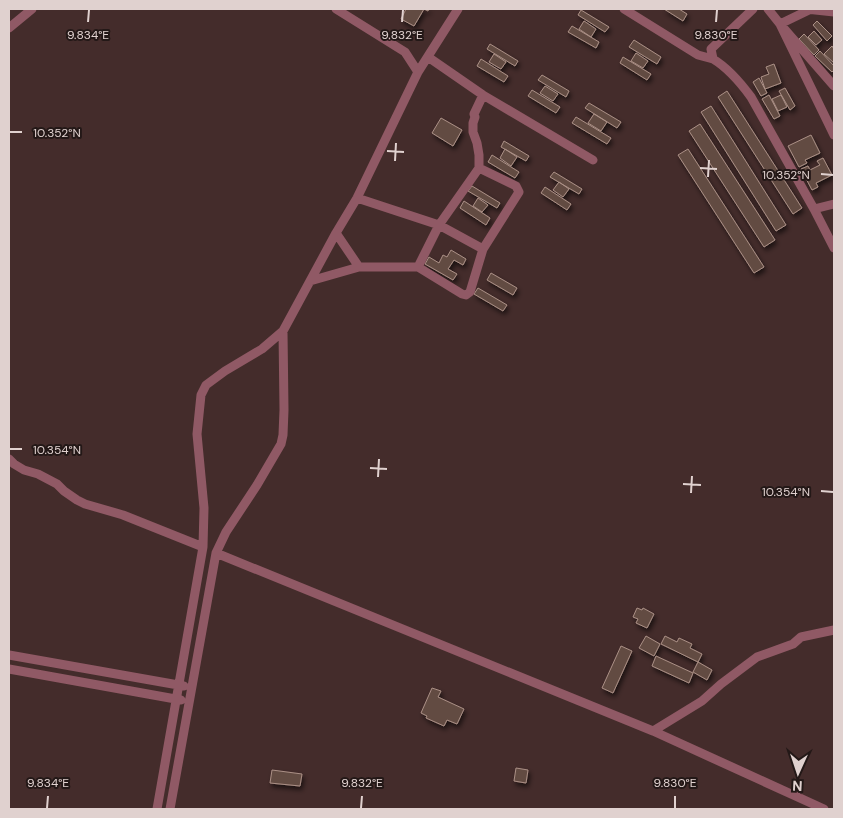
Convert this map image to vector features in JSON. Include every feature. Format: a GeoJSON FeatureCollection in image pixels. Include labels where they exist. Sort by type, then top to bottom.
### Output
{"type":"FeatureCollection","features":[{"type":"Feature","properties":{"kind":"street"},"geometry":{"type":"LineString","coordinates":[[9,28],[32,9]]}},
{"type":"Feature","properties":{"kind":"street"},"geometry":{"type":"LineString","coordinates":[[336,9],[405,52],[418,72]]}},
{"type":"Feature","properties":{"kind":"street"},"geometry":{"type":"LineString","coordinates":[[157,809],[203,547],[204,508],[197,434],[201,395],[206,385],[224,371],[262,349],[282,330],[357,198],[418,72],[458,9]]}},
{"type":"Feature","properties":{"kind":"street"},"geometry":{"type":"LineString","coordinates":[[624,9],[698,55],[712,54],[753,9]]}},
{"type":"Feature","properties":{"kind":"street"},"geometry":{"type":"LineString","coordinates":[[768,9],[834,86]]}},
{"type":"Feature","properties":{"kind":"street"},"geometry":{"type":"LineString","coordinates":[[780,24],[807,9],[834,12]]}},
{"type":"Feature","properties":{"kind":"street"},"geometry":{"type":"LineString","coordinates":[[780,24],[833,132]]}},
{"type":"Feature","properties":{"kind":"street"},"geometry":{"type":"LineString","coordinates":[[712,54],[751,96],[834,248]]}},
{"type":"Feature","properties":{"kind":"street"},"geometry":{"type":"LineString","coordinates":[[428,57],[483,95],[593,160]]}},
{"type":"Feature","properties":{"kind":"street"},"geometry":{"type":"LineString","coordinates":[[418,267],[439,225],[479,168],[479,154],[473,132],[473,123],[474,114],[483,95]]}},
{"type":"Feature","properties":{"kind":"street"},"geometry":{"type":"LineString","coordinates":[[310,281],[359,267],[418,267],[466,295],[470,292],[483,249],[519,192],[516,186],[479,168]]}},
{"type":"Feature","properties":{"kind":"street"},"geometry":{"type":"LineString","coordinates":[[357,198],[439,225],[483,249]]}},
{"type":"Feature","properties":{"kind":"street"},"geometry":{"type":"LineString","coordinates":[[814,209],[834,204]]}},
{"type":"Feature","properties":{"kind":"street"},"geometry":{"type":"LineString","coordinates":[[336,234],[359,267]]}},
{"type":"Feature","properties":{"kind":"street"},"geometry":{"type":"LineString","coordinates":[[170,809],[216,553],[226,532],[257,486],[281,444],[283,436],[282,330]]}},
{"type":"Feature","properties":{"kind":"street"},"geometry":{"type":"LineString","coordinates":[[9,458],[14,464],[24,470],[38,474],[58,484],[77,500],[85,504],[124,515],[203,547]]}},
{"type":"Feature","properties":{"kind":"street"},"geometry":{"type":"LineString","coordinates":[[216,553],[653,731],[824,809]]}},
{"type":"Feature","properties":{"kind":"street"},"geometry":{"type":"LineString","coordinates":[[653,731],[702,701],[757,657],[792,644],[801,637],[834,630]]}},
{"type":"Feature","properties":{"kind":"street"},"geometry":{"type":"LineString","coordinates":[[9,655],[192,687]]}},
{"type":"Feature","properties":{"kind":"street"},"geometry":{"type":"LineString","coordinates":[[9,669],[189,702]]}},
{"type":"Feature","properties":{"kind":"building"},"geometry":{"type":"Polygon","coordinates":[[[406,9],[424,9],[414,26],[401,19],[406,9]]]}},
{"type":"Feature","properties":{"kind":"building"},"geometry":{"type":"Polygon","coordinates":[[[664,9],[679,9],[687,14],[683,21],[664,9]]]}},
{"type":"Feature","properties":{"kind":"building"},"geometry":{"type":"Polygon","coordinates":[[[581,10],[609,27],[605,32],[578,15],[581,10]]]}},
{"type":"Feature","properties":{"kind":"building"},"geometry":{"type":"Polygon","coordinates":[[[584,21],[596,29],[591,37],[579,29],[584,21]]]}},
{"type":"Feature","properties":{"kind":"building"},"geometry":{"type":"Polygon","coordinates":[[[817,21],[832,36],[827,41],[813,25],[817,21]]]}},
{"type":"Feature","properties":{"kind":"building"},"geometry":{"type":"Polygon","coordinates":[[[572,26],[599,42],[596,48],[568,32],[572,26]]]}},
{"type":"Feature","properties":{"kind":"building"},"geometry":{"type":"Polygon","coordinates":[[[814,31],[822,40],[816,45],[808,37],[814,31]]]}},
{"type":"Feature","properties":{"kind":"building"},"geometry":{"type":"Polygon","coordinates":[[[804,34],[819,50],[814,55],[799,39],[804,34]]]}},
{"type":"Feature","properties":{"kind":"building"},"geometry":{"type":"Polygon","coordinates":[[[634,40],[661,57],[657,64],[629,47],[634,40]]]}},
{"type":"Feature","properties":{"kind":"building"},"geometry":{"type":"Polygon","coordinates":[[[490,44],[518,61],[515,66],[487,49],[490,44]]]}},
{"type":"Feature","properties":{"kind":"building"},"geometry":{"type":"Polygon","coordinates":[[[832,46],[834,49],[834,63],[824,54],[832,46]]]}},
{"type":"Feature","properties":{"kind":"building"},"geometry":{"type":"Polygon","coordinates":[[[820,51],[834,66],[832,72],[815,56],[820,51]]]}},
{"type":"Feature","properties":{"kind":"building"},"geometry":{"type":"Polygon","coordinates":[[[636,53],[648,61],[643,68],[631,61],[636,53]]]}},
{"type":"Feature","properties":{"kind":"building"},"geometry":{"type":"Polygon","coordinates":[[[494,54],[506,62],[501,69],[489,62],[494,54]]]}},
{"type":"Feature","properties":{"kind":"building"},"geometry":{"type":"Polygon","coordinates":[[[623,57],[651,74],[647,80],[620,63],[623,57]]]}},
{"type":"Feature","properties":{"kind":"building"},"geometry":{"type":"Polygon","coordinates":[[[481,59],[508,76],[504,82],[477,66],[481,59]]]}},
{"type":"Feature","properties":{"kind":"building"},"geometry":{"type":"Polygon","coordinates":[[[774,64],[781,83],[765,89],[761,77],[769,74],[766,67],[774,64]]]}},
{"type":"Feature","properties":{"kind":"building"},"geometry":{"type":"Polygon","coordinates":[[[542,75],[569,91],[566,97],[538,80],[542,75]]]}},
{"type":"Feature","properties":{"kind":"building"},"geometry":{"type":"Polygon","coordinates":[[[759,78],[767,93],[761,96],[753,82],[759,78]]]}},
{"type":"Feature","properties":{"kind":"building"},"geometry":{"type":"Polygon","coordinates":[[[545,86],[558,94],[553,101],[540,93],[545,86]]]}},
{"type":"Feature","properties":{"kind":"building"},"geometry":{"type":"Polygon","coordinates":[[[785,88],[795,106],[790,110],[779,91],[785,88]]]}},
{"type":"Feature","properties":{"kind":"building"},"geometry":{"type":"Polygon","coordinates":[[[532,90],[560,107],[556,113],[528,96],[532,90]]]}},
{"type":"Feature","properties":{"kind":"building"},"geometry":{"type":"Polygon","coordinates":[[[727,91],[802,208],[793,214],[718,97],[727,91]]]}},
{"type":"Feature","properties":{"kind":"building"},"geometry":{"type":"Polygon","coordinates":[[[769,95],[780,116],[774,119],[762,99],[769,95]]]}},
{"type":"Feature","properties":{"kind":"building"},"geometry":{"type":"Polygon","coordinates":[[[781,95],[787,107],[778,111],[772,99],[781,95]]]}},
{"type":"Feature","properties":{"kind":"building"},"geometry":{"type":"Polygon","coordinates":[[[589,103],[621,122],[617,128],[585,108],[589,103]]]}},
{"type":"Feature","properties":{"kind":"building"},"geometry":{"type":"Polygon","coordinates":[[[711,106],[786,225],[776,231],[701,112],[711,106]]]}},
{"type":"Feature","properties":{"kind":"building"},"geometry":{"type":"Polygon","coordinates":[[[594,114],[607,122],[601,131],[588,123],[594,114]]]}},
{"type":"Feature","properties":{"kind":"building"},"geometry":{"type":"Polygon","coordinates":[[[576,117],[611,138],[607,144],[572,123],[576,117]]]}},
{"type":"Feature","properties":{"kind":"building"},"geometry":{"type":"Polygon","coordinates":[[[441,118],[462,130],[453,146],[432,133],[441,118]]]}},
{"type":"Feature","properties":{"kind":"building"},"geometry":{"type":"Polygon","coordinates":[[[700,124],[775,240],[764,247],[689,131],[700,124]]]}},
{"type":"Feature","properties":{"kind":"building"},"geometry":{"type":"Polygon","coordinates":[[[811,135],[820,153],[805,160],[807,163],[799,167],[788,146],[811,135]]]}},
{"type":"Feature","properties":{"kind":"building"},"geometry":{"type":"Polygon","coordinates":[[[504,141],[529,156],[526,161],[501,147],[504,141]]]}},
{"type":"Feature","properties":{"kind":"building"},"geometry":{"type":"Polygon","coordinates":[[[505,149],[517,157],[511,166],[500,158],[505,149]]]}},
{"type":"Feature","properties":{"kind":"building"},"geometry":{"type":"Polygon","coordinates":[[[688,149],[764,267],[754,273],[678,155],[688,149]]]}},
{"type":"Feature","properties":{"kind":"building"},"geometry":{"type":"Polygon","coordinates":[[[492,155],[519,172],[515,178],[488,162],[492,155]]]}},
{"type":"Feature","properties":{"kind":"building"},"geometry":{"type":"Polygon","coordinates":[[[823,158],[832,175],[816,183],[818,187],[812,190],[801,169],[808,166],[810,170],[820,165],[817,161],[823,158]]]}},
{"type":"Feature","properties":{"kind":"building"},"geometry":{"type":"Polygon","coordinates":[[[554,172],[582,189],[579,194],[550,177],[554,172]]]}},
{"type":"Feature","properties":{"kind":"building"},"geometry":{"type":"Polygon","coordinates":[[[559,182],[569,189],[563,197],[553,190],[559,182]]]}},
{"type":"Feature","properties":{"kind":"building"},"geometry":{"type":"Polygon","coordinates":[[[472,186],[500,203],[497,208],[468,191],[472,186]]]}},
{"type":"Feature","properties":{"kind":"building"},"geometry":{"type":"Polygon","coordinates":[[[545,187],[571,204],[567,210],[541,193],[545,187]]]}},
{"type":"Feature","properties":{"kind":"building"},"geometry":{"type":"Polygon","coordinates":[[[478,198],[488,205],[482,212],[473,206],[478,198]]]}},
{"type":"Feature","properties":{"kind":"building"},"geometry":{"type":"Polygon","coordinates":[[[464,201],[490,218],[486,225],[460,208],[464,201]]]}},
{"type":"Feature","properties":{"kind":"building"},"geometry":{"type":"Polygon","coordinates":[[[451,250],[466,259],[463,265],[454,260],[448,269],[457,274],[453,280],[425,264],[429,257],[439,263],[443,255],[447,257],[451,250]]]}},
{"type":"Feature","properties":{"kind":"building"},"geometry":{"type":"Polygon","coordinates":[[[491,273],[517,288],[513,295],[487,280],[491,273]]]}},
{"type":"Feature","properties":{"kind":"building"},"geometry":{"type":"Polygon","coordinates":[[[478,288],[507,305],[503,311],[474,294],[478,288]]]}},
{"type":"Feature","properties":{"kind":"building"},"geometry":{"type":"Polygon","coordinates":[[[637,608],[642,610],[643,608],[654,614],[647,628],[636,623],[638,619],[633,617],[637,608]]]}},
{"type":"Feature","properties":{"kind":"building"},"geometry":{"type":"Polygon","coordinates":[[[646,636],[660,644],[654,656],[639,648],[646,636]]]}},
{"type":"Feature","properties":{"kind":"building"},"geometry":{"type":"Polygon","coordinates":[[[665,636],[677,642],[679,638],[692,644],[690,648],[702,654],[698,662],[661,644],[665,636]]]}},
{"type":"Feature","properties":{"kind":"building"},"geometry":{"type":"Polygon","coordinates":[[[621,646],[632,651],[613,693],[602,688],[621,646]]]}},
{"type":"Feature","properties":{"kind":"building"},"geometry":{"type":"Polygon","coordinates":[[[656,656],[693,673],[689,683],[652,666],[656,656]]]}},
{"type":"Feature","properties":{"kind":"building"},"geometry":{"type":"Polygon","coordinates":[[[698,662],[712,670],[707,680],[693,672],[698,662]]]}},
{"type":"Feature","properties":{"kind":"building"},"geometry":{"type":"Polygon","coordinates":[[[432,688],[441,691],[438,697],[464,709],[457,724],[447,720],[444,726],[426,718],[427,716],[421,713],[432,688]]]}},
{"type":"Feature","properties":{"kind":"building"},"geometry":{"type":"Polygon","coordinates":[[[516,768],[528,770],[526,783],[514,781],[516,768]]]}},
{"type":"Feature","properties":{"kind":"building"},"geometry":{"type":"Polygon","coordinates":[[[272,770],[302,774],[300,786],[270,783],[272,770]]]}}]}
